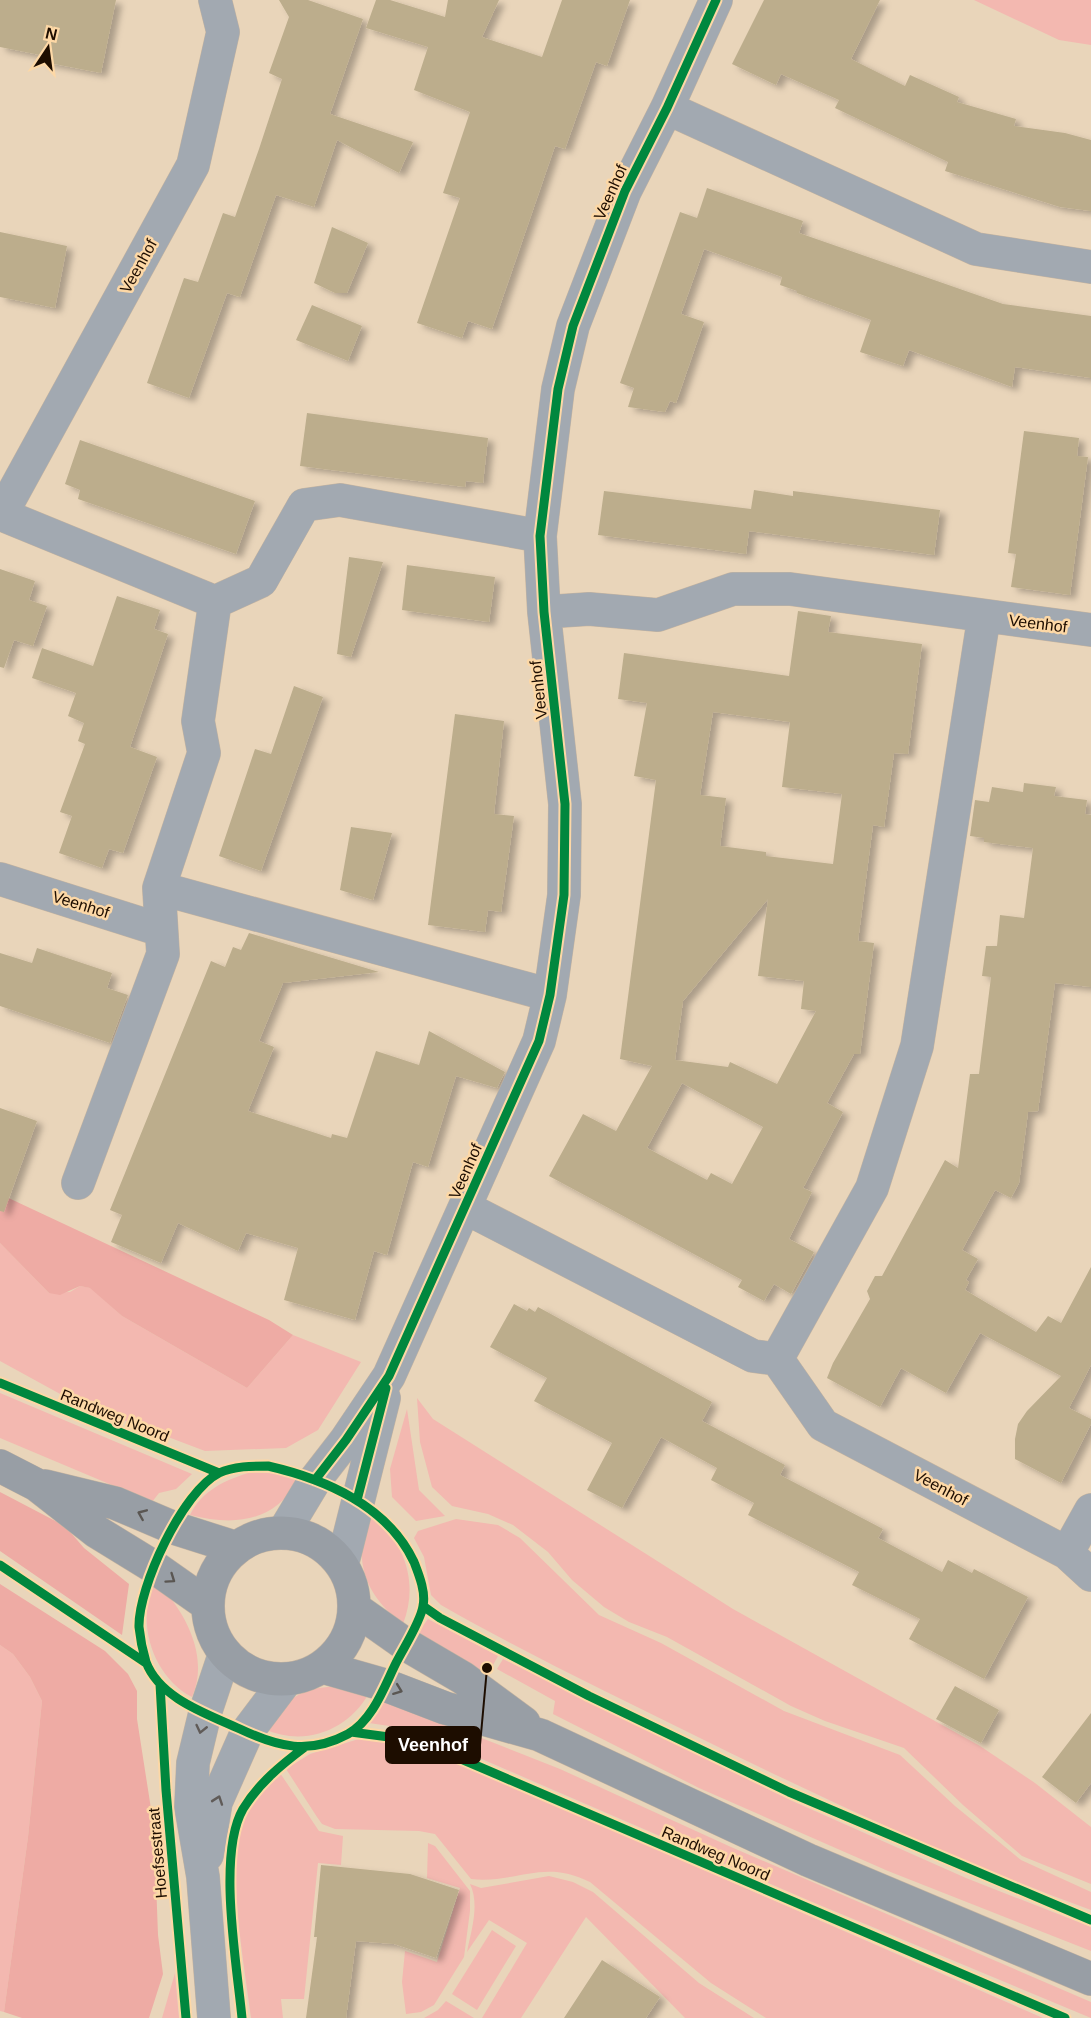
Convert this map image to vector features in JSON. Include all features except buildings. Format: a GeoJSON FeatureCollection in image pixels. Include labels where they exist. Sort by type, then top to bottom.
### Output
{"type":"FeatureCollection","features":[{"type":"Feature","properties":{"kind":"main road"},"geometry":{"type":"LineString","coordinates":[[0,1466],[37,1485],[97,1532],[154,1567],[208,1605]]}},
{"type":"Feature","properties":{"kind":"main road"},"geometry":{"type":"LineString","coordinates":[[37,1485],[115,1503],[174,1528],[237,1548]]}},
{"type":"Feature","properties":{"kind":"main road"},"geometry":{"type":"LineString","coordinates":[[284,1533],[316,1542],[342,1565],[351,1585],[354,1608],[346,1641],[335,1656],[321,1667],[305,1675],[287,1679],[264,1678],[242,1668],[225,1653],[212,1630],[208,1605],[212,1584],[221,1564],[237,1548],[259,1537],[284,1533]]}},
{"type":"Feature","properties":{"kind":"main road","name":"Randweg Noord"},"geometry":{"type":"LineString","coordinates":[[354,1608],[405,1644],[463,1677],[540,1735]]}},
{"type":"Feature","properties":{"kind":"main road","name":"Randweg Noord"},"geometry":{"type":"LineString","coordinates":[[321,1667],[385,1685],[445,1708],[540,1735],[808,1860],[1091,1979]]}},
{"type":"Feature","properties":{"kind":"main road","name":"Randweg Noord"},"geometry":{"type":"LineString","coordinates":[[1050,1963],[1091,1972]]}},
{"type":"Feature","properties":{"kind":"street","name":"Veenhof"},"geometry":{"type":"LineString","coordinates":[[215,0],[223,32],[193,165],[1,515],[215,602]]}},
{"type":"Feature","properties":{"kind":"street","name":"Veenhof"},"geometry":{"type":"LineString","coordinates":[[284,1533],[315,1480],[346,1440],[389,1376],[539,1041],[550,995],[564,895],[565,804],[544,612],[540,536],[558,389],[573,326],[625,191],[668,108],[716,0]]}},
{"type":"Feature","properties":{"kind":"street"},"geometry":{"type":"LineString","coordinates":[[668,108],[976,249],[1091,267]]}},
{"type":"Feature","properties":{"kind":"street"},"geometry":{"type":"LineString","coordinates":[[78,1183],[163,954],[159,888],[204,753],[198,721],[215,602],[261,581],[304,506],[340,500],[540,536]]}},
{"type":"Feature","properties":{"kind":"street","name":"Veenhof"},"geometry":{"type":"LineString","coordinates":[[544,612],[589,609],[658,615],[733,589],[790,589],[1091,630]]}},
{"type":"Feature","properties":{"kind":"street"},"geometry":{"type":"LineString","coordinates":[[777,1359],[872,1188],[917,1046],[984,617]]}},
{"type":"Feature","properties":{"kind":"street","name":"Veenhof"},"geometry":{"type":"LineString","coordinates":[[0,879],[161,930]]}},
{"type":"Feature","properties":{"kind":"street"},"geometry":{"type":"LineString","coordinates":[[159,888],[550,995]]}},
{"type":"Feature","properties":{"kind":"street","name":"Veenhof"},"geometry":{"type":"LineString","coordinates":[[466,1208],[753,1356],[777,1359],[823,1425],[1067,1553],[1091,1575]]}},
{"type":"Feature","properties":{"kind":"street","name":"Veenhof"},"geometry":{"type":"LineString","coordinates":[[342,1565],[389,1376]]}},
{"type":"Feature","properties":{"kind":"street"},"geometry":{"type":"LineString","coordinates":[[1067,1553],[1091,1510]]}},
{"type":"Feature","properties":{"kind":"street"},"geometry":{"type":"LineString","coordinates":[[214,2018],[203,1877],[191,1807],[193,1762],[205,1713],[225,1653]]}},
{"type":"Feature","properties":{"kind":"street"},"geometry":{"type":"LineString","coordinates":[[203,1877],[216,1802],[247,1732],[287,1679]]}},
{"type":"Feature","properties":{"kind":"shaded area"},"geometry":{"type":"Polygon","coordinates":[[[974,0],[1091,0],[1091,45],[1059,40],[974,0]]]}},
{"type":"Feature","properties":{"kind":"shaded area"},"geometry":{"type":"Polygon","coordinates":[[[0,1194],[269,1320],[293,1335],[247,1388],[122,1316],[90,1288],[80,1286],[60,1295],[49,1293],[0,1243],[0,1194]]]}},
{"type":"Feature","properties":{"kind":"shaded area"},"geometry":{"type":"Polygon","coordinates":[[[0,1243],[49,1293],[70,1292],[80,1286],[91,1288],[122,1316],[247,1388],[293,1335],[361,1362],[318,1430],[286,1448],[205,1451],[73,1401],[0,1361],[0,1243]]]}},
{"type":"Feature","properties":{"kind":"shaded area"},"geometry":{"type":"Polygon","coordinates":[[[0,1393],[192,1474],[176,1489],[159,1493],[152,1502],[0,1438],[0,1393]]]}},
{"type":"Feature","properties":{"kind":"shaded area"},"geometry":{"type":"Polygon","coordinates":[[[417,1398],[433,1419],[733,1609],[980,1746],[1035,1783],[1091,1827],[1091,1884],[1022,1856],[963,1805],[904,1748],[825,1721],[791,1706],[667,1637],[629,1622],[604,1607],[572,1580],[548,1552],[513,1525],[488,1514],[452,1506],[432,1487],[420,1442],[417,1398]]]}},
{"type":"Feature","properties":{"kind":"shaded area"},"geometry":{"type":"Polygon","coordinates":[[[407,1409],[419,1490],[445,1516],[416,1521],[392,1497],[390,1469],[407,1409]]]}},
{"type":"Feature","properties":{"kind":"shaded area"},"geometry":{"type":"Polygon","coordinates":[[[252,1472],[283,1474],[299,1480],[277,1505],[251,1518],[222,1520],[190,1515],[208,1492],[233,1478],[252,1472]]]}},
{"type":"Feature","properties":{"kind":"shaded area"},"geometry":{"type":"Polygon","coordinates":[[[0,1492],[65,1526],[84,1548],[129,1584],[122,1635],[0,1551],[0,1492]]]}},
{"type":"Feature","properties":{"kind":"shaded area"},"geometry":{"type":"Polygon","coordinates":[[[366,1511],[390,1534],[405,1561],[410,1592],[403,1624],[378,1600],[365,1574],[361,1545],[366,1511]]]}},
{"type":"Feature","properties":{"kind":"shaded area"},"geometry":{"type":"Polygon","coordinates":[[[456,1519],[498,1525],[520,1538],[599,1615],[661,1643],[784,1711],[900,1755],[955,1806],[1021,1860],[1091,1892],[1091,1910],[942,1851],[796,1785],[569,1673],[441,1605],[431,1595],[424,1557],[414,1538],[418,1531],[456,1519]]]}},
{"type":"Feature","properties":{"kind":"shaded area"},"geometry":{"type":"Polygon","coordinates":[[[156,1582],[176,1606],[192,1635],[198,1666],[197,1682],[192,1697],[178,1688],[167,1676],[151,1646],[147,1630],[147,1613],[156,1582]]]}},
{"type":"Feature","properties":{"kind":"shaded area"},"geometry":{"type":"Polygon","coordinates":[[[0,1584],[105,1651],[128,1674],[137,1691],[137,1719],[154,1828],[158,1935],[163,1974],[149,2018],[22,2018],[4,2012],[28,1837],[42,1701],[30,1677],[13,1654],[0,1645],[0,1584]]]}},
{"type":"Feature","properties":{"kind":"shaded area"},"geometry":{"type":"Polygon","coordinates":[[[428,1619],[498,1656],[487,1676],[417,1634],[428,1619]]]}},
{"type":"Feature","properties":{"kind":"shaded area"},"geometry":{"type":"Polygon","coordinates":[[[0,1645],[13,1654],[30,1677],[42,1701],[28,1837],[4,2012],[0,2011],[0,1645]]]}},
{"type":"Feature","properties":{"kind":"shaded area"},"geometry":{"type":"Polygon","coordinates":[[[503,1659],[790,1800],[966,1878],[1091,1927],[1091,1951],[888,1871],[699,1788],[553,1714],[555,1701],[497,1669],[503,1659]]]}},
{"type":"Feature","properties":{"kind":"shaded area"},"geometry":{"type":"Polygon","coordinates":[[[345,1686],[369,1693],[360,1706],[337,1726],[309,1736],[279,1734],[264,1729],[282,1708],[298,1695],[317,1688],[345,1686]]]}},
{"type":"Feature","properties":{"kind":"shaded area"},"geometry":{"type":"Polygon","coordinates":[[[383,1699],[560,1769],[731,1847],[1091,2002],[1091,2018],[810,1901],[454,1747],[403,1728],[369,1723],[383,1699]]]}},
{"type":"Feature","properties":{"kind":"shaded area"},"geometry":{"type":"Polygon","coordinates":[[[362,1738],[414,1746],[500,1781],[1043,2018],[766,2018],[711,1983],[590,1882],[558,1872],[530,1873],[487,1880],[471,1879],[435,1834],[419,1831],[335,1829],[322,1824],[286,1769],[310,1754],[362,1738]]]}},
{"type":"Feature","properties":{"kind":"shaded area"},"geometry":{"type":"Polygon","coordinates":[[[280,1773],[319,1831],[343,1836],[341,1865],[318,1863],[304,1999],[281,1999],[283,2018],[251,2018],[238,1914],[236,1859],[239,1835],[245,1816],[252,1804],[280,1773]]]}},
{"type":"Feature","properties":{"kind":"shaded area"},"geometry":{"type":"Polygon","coordinates":[[[428,1843],[435,1846],[470,1891],[470,1911],[464,1957],[434,2005],[421,2012],[406,2014],[402,1982],[405,1951],[437,1962],[460,1888],[427,1878],[428,1843]]]}},
{"type":"Feature","properties":{"kind":"shaded area"},"geometry":{"type":"Polygon","coordinates":[[[549,1876],[573,1882],[593,1892],[699,1983],[754,2018],[685,2018],[586,1917],[521,2018],[482,2018],[527,1943],[489,1920],[467,1952],[474,1909],[470,1884],[481,1888],[549,1876]]]}},
{"type":"Feature","properties":{"kind":"shaded area"},"geometry":{"type":"Polygon","coordinates":[[[492,1930],[516,1946],[477,2010],[452,1994],[492,1930]]]}},
{"type":"Feature","properties":{"kind":"shaded area"},"geometry":{"type":"Polygon","coordinates":[[[175,1973],[179,2018],[162,2018],[175,1973]]]}},
{"type":"Feature","properties":{"kind":"shaded area"},"geometry":{"type":"Polygon","coordinates":[[[446,2001],[474,2018],[424,2018],[438,2010],[446,2001]]]}},
{"type":"Feature","properties":{"kind":"cycle path"},"geometry":{"type":"LineString","coordinates":[[315,1480],[346,1440],[389,1376],[539,1041],[550,995],[564,895],[565,804],[544,612],[540,536],[558,389],[573,326],[625,191],[667,108],[716,0]]}},
{"type":"Feature","properties":{"kind":"cycle path"},"geometry":{"type":"LineString","coordinates":[[0,1383],[219,1473]]}},
{"type":"Feature","properties":{"kind":"cycle path"},"geometry":{"type":"LineString","coordinates":[[357,1500],[386,1388]]}},
{"type":"Feature","properties":{"kind":"cycle path"},"geometry":{"type":"LineString","coordinates":[[249,1466],[268,1466],[332,1487],[371,1510],[403,1542],[414,1562],[423,1589],[424,1601],[419,1619],[371,1712],[357,1728],[348,1734],[320,1745],[294,1746],[267,1740],[186,1704],[173,1696],[153,1675],[146,1662],[141,1640],[139,1627],[141,1610],[154,1565],[191,1499],[205,1483],[219,1473],[249,1466]]}},
{"type":"Feature","properties":{"kind":"cycle path"},"geometry":{"type":"LineString","coordinates":[[0,1565],[146,1663]]}},
{"type":"Feature","properties":{"kind":"cycle path"},"geometry":{"type":"LineString","coordinates":[[423,1606],[440,1618],[589,1696],[789,1792],[1091,1920]]}},
{"type":"Feature","properties":{"kind":"cycle path","name":"Hoefsestraat"},"geometry":{"type":"LineString","coordinates":[[160,1684],[166,1790],[186,2018]]}},
{"type":"Feature","properties":{"kind":"cycle path"},"geometry":{"type":"LineString","coordinates":[[351,1732],[404,1739],[454,1756],[1065,2018]]}},
{"type":"Feature","properties":{"kind":"cycle path"},"geometry":{"type":"LineString","coordinates":[[242,2018],[231,1910],[231,1853],[235,1829],[243,1809],[256,1791],[305,1747]]}},
{"type":"Feature","properties":{"kind":"place","name":"Veenhof"},"geometry":{"type":"Point","coordinates":[487,1668]}}]}
